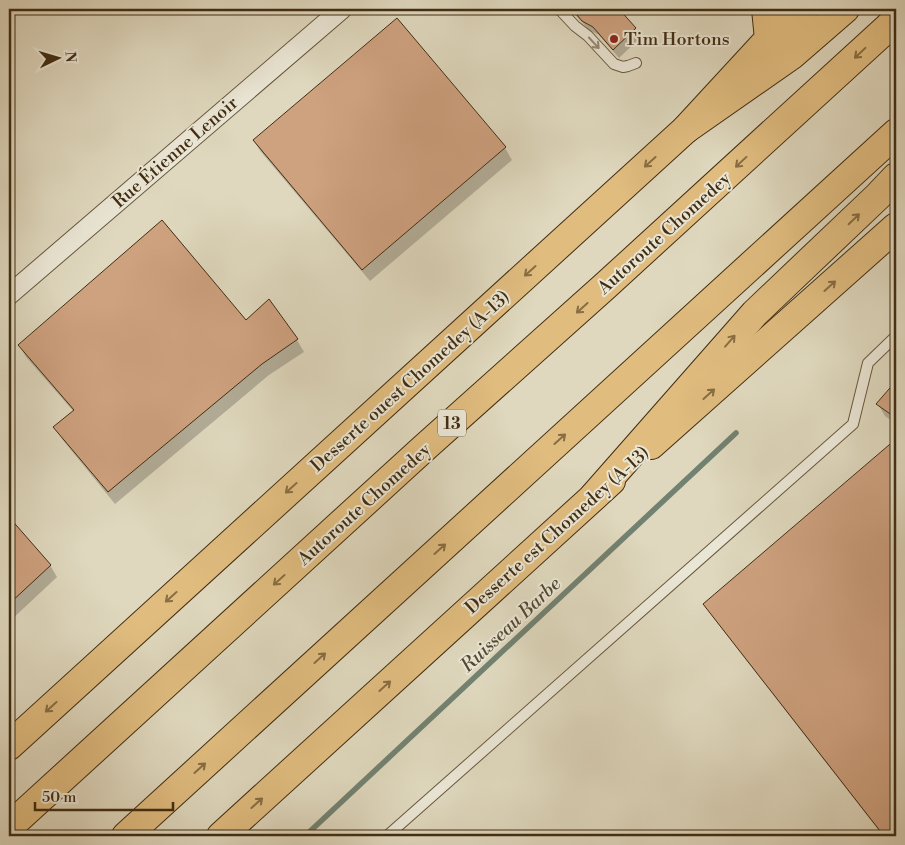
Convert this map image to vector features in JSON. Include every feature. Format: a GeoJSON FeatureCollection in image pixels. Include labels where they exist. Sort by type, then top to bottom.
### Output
{"type":"FeatureCollection","features":[{"type":"Feature","properties":{"kind":"main road"},"geometry":{"type":"LineString","coordinates":[[766,9],[769,39]]}},
{"type":"Feature","properties":{"kind":"main road","name":"Desserte ouest Chomedey (A-13)"},"geometry":{"type":"LineString","coordinates":[[9,746],[686,129],[769,39],[804,9]]}},
{"type":"Feature","properties":{"kind":"main road"},"geometry":{"type":"LineString","coordinates":[[686,129],[792,55],[845,9]]}},
{"type":"Feature","properties":{"kind":"main road","name":"Autoroute Chomedey"},"geometry":{"type":"LineString","coordinates":[[9,827],[424,448],[604,288],[896,20]]}},
{"type":"Feature","properties":{"kind":"main road"},"geometry":{"type":"LineString","coordinates":[[126,836],[896,133]]}},
{"type":"Feature","properties":{"kind":"main road"},"geometry":{"type":"LineString","coordinates":[[594,496],[755,313],[896,177]]}},
{"type":"Feature","properties":{"kind":"main road","name":"Desserte est Chomedey (A-13)"},"geometry":{"type":"LineString","coordinates":[[221,836],[594,496],[896,227]]}},
{"type":"Feature","properties":{"kind":"street","name":"Rue Étienne Lenoir"},"geometry":{"type":"LineString","coordinates":[[9,295],[342,9]]}},
{"type":"Feature","properties":{"kind":"lane"},"geometry":{"type":"LineString","coordinates":[[559,9],[614,64],[623,67],[636,63]]}},
{"type":"Feature","properties":{"kind":"lane"},"geometry":{"type":"LineString","coordinates":[[386,836],[852,424],[868,363],[896,336]]}},
{"type":"Feature","properties":{"kind":"building","name":"Tim Hortons"},"geometry":{"type":"Polygon","coordinates":[[[572,9],[619,9],[636,28],[613,50],[593,27],[582,21],[572,9]]]}},
{"type":"Feature","properties":{"kind":"building"},"geometry":{"type":"Polygon","coordinates":[[[397,18],[506,147],[362,270],[253,140],[397,18]]]}},
{"type":"Feature","properties":{"kind":"building"},"geometry":{"type":"Polygon","coordinates":[[[162,220],[246,320],[269,299],[298,339],[262,364],[108,492],[53,427],[74,410],[18,345],[162,220]]]}},
{"type":"Feature","properties":{"kind":"building"},"geometry":{"type":"Polygon","coordinates":[[[896,381],[896,418],[876,404],[896,381]]]}},
{"type":"Feature","properties":{"kind":"building"},"geometry":{"type":"Polygon","coordinates":[[[896,439],[896,836],[884,836],[703,604],[896,439]]]}},
{"type":"Feature","properties":{"kind":"building"},"geometry":{"type":"Polygon","coordinates":[[[9,517],[51,565],[9,604],[9,517]]]}},
{"type":"Feature","properties":{"kind":"waterway","name":"Ruisseau Barbe"},"geometry":{"type":"LineString","coordinates":[[305,836],[736,433]]}},
{"type":"Feature","properties":{"kind":"place","name":"Tim Hortons"},"geometry":{"type":"Point","coordinates":[614,39]}}]}
